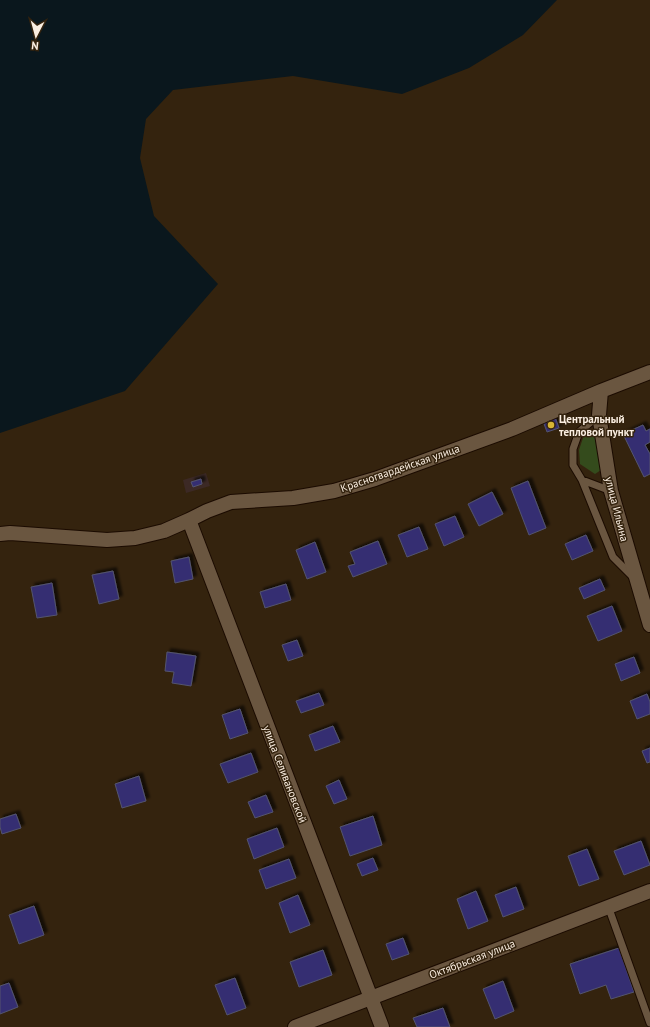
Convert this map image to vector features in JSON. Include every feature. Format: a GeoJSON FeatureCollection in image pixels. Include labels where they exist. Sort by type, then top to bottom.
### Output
{"type":"FeatureCollection","features":[{"type":"Feature","properties":{"kind":"street","name":"Красногвардейская улица"},"geometry":{"type":"LineString","coordinates":[[0,534],[42,534],[107,540],[135,538],[164,531],[207,511],[231,502],[293,498],[334,491],[375,479],[512,428],[650,372]]}},
{"type":"Feature","properties":{"kind":"street","name":"улица Ильина"},"geometry":{"type":"LineString","coordinates":[[601,391],[599,415],[610,491],[650,624]]}},
{"type":"Feature","properties":{"kind":"street","name":"улица Селивановской"},"geometry":{"type":"LineString","coordinates":[[190,520],[382,1027]]}},
{"type":"Feature","properties":{"kind":"street","name":"Октябрьская улица"},"geometry":{"type":"LineString","coordinates":[[295,1027],[650,891]]}},
{"type":"Feature","properties":{"kind":"lane"},"geometry":{"type":"LineString","coordinates":[[599,415],[579,432],[573,448],[573,465],[582,480],[613,557],[637,580]]}},
{"type":"Feature","properties":{"kind":"lane"},"geometry":{"type":"LineString","coordinates":[[582,480],[610,491]]}},
{"type":"Feature","properties":{"kind":"lane"},"geometry":{"type":"LineString","coordinates":[[608,906],[650,1022]]}},
{"type":"Feature","properties":{"kind":"shaded area"},"geometry":{"type":"Polygon","coordinates":[[[0,0],[557,0],[523,35],[469,68],[402,94],[293,76],[173,90],[146,119],[140,158],[154,216],[218,284],[125,391],[0,433],[0,0]]]}},
{"type":"Feature","properties":{"kind":"shaded area"},"geometry":{"type":"Polygon","coordinates":[[[206,473],[210,486],[186,493],[183,480],[206,473]]]}},
{"type":"Feature","properties":{"kind":"green space"},"geometry":{"type":"Polygon","coordinates":[[[596,429],[601,470],[595,474],[580,464],[579,450],[584,435],[596,429]]]}},
{"type":"Feature","properties":{"kind":"building","name":"Центральный тепловой пункт"},"geometry":{"type":"Polygon","coordinates":[[[555,417],[559,428],[547,432],[543,421],[555,417]]]}},
{"type":"Feature","properties":{"kind":"building"},"geometry":{"type":"Polygon","coordinates":[[[643,425],[646,431],[650,429],[650,442],[645,445],[650,454],[650,474],[644,477],[623,434],[643,425]]]}},
{"type":"Feature","properties":{"kind":"building"},"geometry":{"type":"Polygon","coordinates":[[[201,479],[202,484],[193,487],[191,482],[201,479]]]}},
{"type":"Feature","properties":{"kind":"building"},"geometry":{"type":"Polygon","coordinates":[[[528,481],[546,528],[529,535],[511,488],[528,481]]]}},
{"type":"Feature","properties":{"kind":"building"},"geometry":{"type":"Polygon","coordinates":[[[492,492],[503,514],[479,526],[468,504],[492,492]]]}},
{"type":"Feature","properties":{"kind":"building"},"geometry":{"type":"Polygon","coordinates":[[[455,516],[464,537],[444,546],[435,524],[455,516]]]}},
{"type":"Feature","properties":{"kind":"building"},"geometry":{"type":"Polygon","coordinates":[[[419,527],[428,549],[407,557],[398,535],[419,527]]]}},
{"type":"Feature","properties":{"kind":"building"},"geometry":{"type":"Polygon","coordinates":[[[586,535],[593,551],[572,560],[565,544],[586,535]]]}},
{"type":"Feature","properties":{"kind":"building"},"geometry":{"type":"Polygon","coordinates":[[[378,541],[387,564],[353,577],[348,566],[355,564],[350,552],[378,541]]]}},
{"type":"Feature","properties":{"kind":"building"},"geometry":{"type":"Polygon","coordinates":[[[315,542],[326,572],[307,579],[296,550],[315,542]]]}},
{"type":"Feature","properties":{"kind":"building"},"geometry":{"type":"Polygon","coordinates":[[[189,557],[193,579],[175,583],[171,561],[189,557]]]}},
{"type":"Feature","properties":{"kind":"building"},"geometry":{"type":"Polygon","coordinates":[[[113,571],[119,599],[99,604],[92,575],[113,571]]]}},
{"type":"Feature","properties":{"kind":"building"},"geometry":{"type":"Polygon","coordinates":[[[600,579],[605,590],[584,599],[579,588],[600,579]]]}},
{"type":"Feature","properties":{"kind":"building"},"geometry":{"type":"Polygon","coordinates":[[[52,583],[57,615],[37,618],[31,587],[52,583]]]}},
{"type":"Feature","properties":{"kind":"building"},"geometry":{"type":"Polygon","coordinates":[[[286,584],[291,600],[265,608],[260,592],[286,584]]]}},
{"type":"Feature","properties":{"kind":"building"},"geometry":{"type":"Polygon","coordinates":[[[612,606],[622,631],[598,641],[587,616],[612,606]]]}},
{"type":"Feature","properties":{"kind":"building"},"geometry":{"type":"Polygon","coordinates":[[[297,640],[303,656],[288,661],[282,645],[297,640]]]}},
{"type":"Feature","properties":{"kind":"building"},"geometry":{"type":"Polygon","coordinates":[[[167,652],[196,656],[191,686],[172,683],[174,672],[165,671],[167,652]]]}},
{"type":"Feature","properties":{"kind":"building"},"geometry":{"type":"Polygon","coordinates":[[[634,657],[640,673],[621,681],[615,664],[634,657]]]}},
{"type":"Feature","properties":{"kind":"building"},"geometry":{"type":"Polygon","coordinates":[[[319,693],[324,705],[301,713],[296,701],[319,693]]]}},
{"type":"Feature","properties":{"kind":"building"},"geometry":{"type":"Polygon","coordinates":[[[647,694],[650,702],[650,714],[637,719],[630,701],[647,694]]]}},
{"type":"Feature","properties":{"kind":"building"},"geometry":{"type":"Polygon","coordinates":[[[240,709],[248,733],[230,739],[222,715],[240,709]]]}},
{"type":"Feature","properties":{"kind":"building"},"geometry":{"type":"Polygon","coordinates":[[[333,726],[340,742],[315,751],[309,735],[333,726]]]}},
{"type":"Feature","properties":{"kind":"building"},"geometry":{"type":"Polygon","coordinates":[[[650,748],[650,762],[647,763],[642,751],[650,748]]]}},
{"type":"Feature","properties":{"kind":"building"},"geometry":{"type":"Polygon","coordinates":[[[251,753],[258,772],[228,783],[220,764],[251,753]]]}},
{"type":"Feature","properties":{"kind":"building"},"geometry":{"type":"Polygon","coordinates":[[[139,776],[146,801],[122,808],[115,784],[139,776]]]}},
{"type":"Feature","properties":{"kind":"building"},"geometry":{"type":"Polygon","coordinates":[[[339,780],[347,799],[334,804],[326,786],[339,780]]]}},
{"type":"Feature","properties":{"kind":"building"},"geometry":{"type":"Polygon","coordinates":[[[266,795],[273,812],[255,818],[248,802],[266,795]]]}},
{"type":"Feature","properties":{"kind":"building"},"geometry":{"type":"Polygon","coordinates":[[[16,814],[21,828],[2,834],[0,819],[16,814]]]}},
{"type":"Feature","properties":{"kind":"building"},"geometry":{"type":"Polygon","coordinates":[[[373,816],[382,845],[350,856],[340,827],[373,816]]]}},
{"type":"Feature","properties":{"kind":"building"},"geometry":{"type":"Polygon","coordinates":[[[277,828],[284,847],[254,859],[247,839],[277,828]]]}},
{"type":"Feature","properties":{"kind":"building"},"geometry":{"type":"Polygon","coordinates":[[[641,841],[650,865],[624,875],[614,851],[641,841]]]}},
{"type":"Feature","properties":{"kind":"building"},"geometry":{"type":"Polygon","coordinates":[[[587,849],[599,879],[579,886],[568,856],[587,849]]]}},
{"type":"Feature","properties":{"kind":"building"},"geometry":{"type":"Polygon","coordinates":[[[373,858],[378,870],[362,876],[357,864],[373,858]]]}},
{"type":"Feature","properties":{"kind":"building"},"geometry":{"type":"Polygon","coordinates":[[[289,859],[296,878],[266,889],[259,870],[289,859]]]}},
{"type":"Feature","properties":{"kind":"building"},"geometry":{"type":"Polygon","coordinates":[[[516,887],[524,909],[503,917],[495,895],[516,887]]]}},
{"type":"Feature","properties":{"kind":"building"},"geometry":{"type":"Polygon","coordinates":[[[476,891],[488,921],[468,929],[457,899],[476,891]]]}},
{"type":"Feature","properties":{"kind":"building"},"geometry":{"type":"Polygon","coordinates":[[[298,895],[310,925],[290,933],[279,903],[298,895]]]}},
{"type":"Feature","properties":{"kind":"building"},"geometry":{"type":"Polygon","coordinates":[[[34,906],[44,935],[19,944],[9,915],[34,906]]]}},
{"type":"Feature","properties":{"kind":"building"},"geometry":{"type":"Polygon","coordinates":[[[403,938],[409,954],[392,960],[386,944],[403,938]]]}},
{"type":"Feature","properties":{"kind":"building"},"geometry":{"type":"Polygon","coordinates":[[[619,948],[634,992],[611,999],[606,985],[580,994],[570,964],[619,948]]]}},
{"type":"Feature","properties":{"kind":"building"},"geometry":{"type":"Polygon","coordinates":[[[323,950],[332,975],[299,987],[290,962],[323,950]]]}},
{"type":"Feature","properties":{"kind":"building"},"geometry":{"type":"Polygon","coordinates":[[[235,978],[246,1008],[227,1015],[215,985],[235,978]]]}},
{"type":"Feature","properties":{"kind":"building"},"geometry":{"type":"Polygon","coordinates":[[[503,981],[514,1011],[495,1019],[483,989],[503,981]]]}},
{"type":"Feature","properties":{"kind":"building"},"geometry":{"type":"Polygon","coordinates":[[[9,983],[18,1007],[0,1014],[0,986],[9,983]]]}},
{"type":"Feature","properties":{"kind":"building"},"geometry":{"type":"Polygon","coordinates":[[[443,1008],[450,1027],[417,1027],[413,1018],[443,1008]]]}},
{"type":"Feature","properties":{"kind":"place","name":"Центральный тепловой пункт"},"geometry":{"type":"Point","coordinates":[551,425]}}]}
